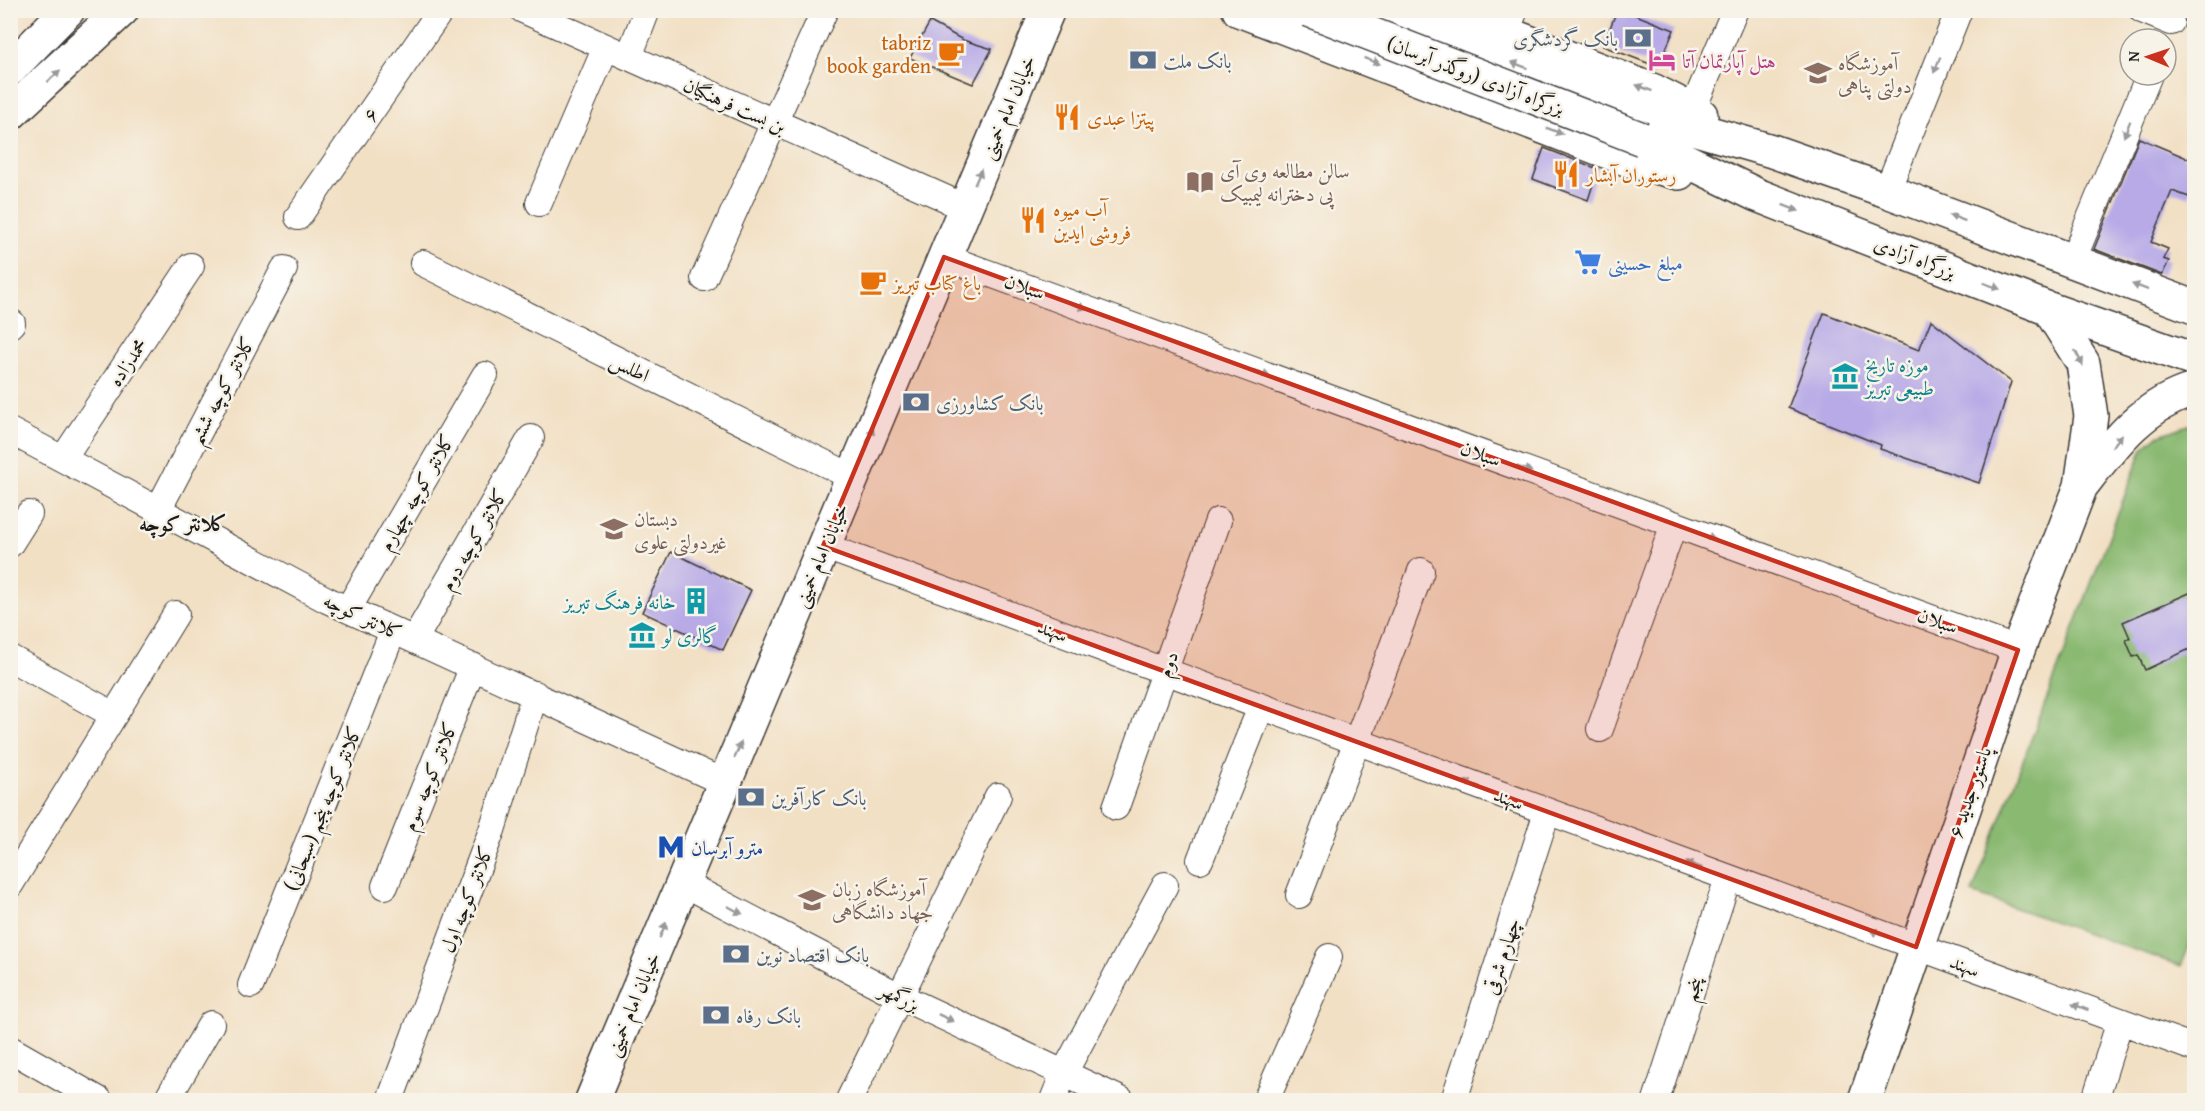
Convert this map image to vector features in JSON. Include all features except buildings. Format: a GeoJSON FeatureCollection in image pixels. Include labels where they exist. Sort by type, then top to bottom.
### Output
{"type":"FeatureCollection","features":[{"type":"Feature","properties":{"kind":"main road"},"geometry":{"type":"LineString","coordinates":[[10,69],[68,10]]}},
{"type":"Feature","properties":{"kind":"main road"},"geometry":{"type":"LineString","coordinates":[[10,114],[122,10]]}},
{"type":"Feature","properties":{"kind":"main road","name":"خیابان امام خمینی"},"geometry":{"type":"LineString","coordinates":[[592,1101],[824,546],[844,475],[944,257],[955,205],[1048,10]]}},
{"type":"Feature","properties":{"kind":"main road"},"geometry":{"type":"LineString","coordinates":[[1239,10],[1629,160],[1757,195]]}},
{"type":"Feature","properties":{"kind":"main road","name":"بزرگراه آزادی (روگذر آبرسان)"},"geometry":{"type":"LineString","coordinates":[[1310,10],[1647,128]]}},
{"type":"Feature","properties":{"kind":"main road"},"geometry":{"type":"LineString","coordinates":[[1317,10],[1316,24],[1328,45]]}},
{"type":"Feature","properties":{"kind":"main road","name":"بزرگراه آزادی (روگذر آبرسان)"},"geometry":{"type":"LineString","coordinates":[[1377,10],[1647,128]]}},
{"type":"Feature","properties":{"kind":"main road"},"geometry":{"type":"LineString","coordinates":[[1446,10],[1510,22],[1772,151],[1887,191],[2194,307]]}},
{"type":"Feature","properties":{"kind":"main road"},"geometry":{"type":"LineString","coordinates":[[1647,128],[1772,151]]}},
{"type":"Feature","properties":{"kind":"main road","name":"بزرگراه آزادی"},"geometry":{"type":"LineString","coordinates":[[1647,128],[1757,195],[2049,309],[2194,360]]}},
{"type":"Feature","properties":{"kind":"main road","name":"پاستور جدید ۶"},"geometry":{"type":"LineString","coordinates":[[1865,1101],[2018,650],[2080,486],[2091,416],[2083,363],[2049,309]]}},
{"type":"Feature","properties":{"kind":"main road","name":"پاستور جدید ۶"},"geometry":{"type":"LineString","coordinates":[[2080,486],[2125,430],[2176,395],[2194,390]]}},
{"type":"Feature","properties":{"kind":"street","name":"۶"},"geometry":{"type":"LineString","coordinates":[[298,217],[441,10]]}},
{"type":"Feature","properties":{"kind":"street","name":"بن بست فرهنگیان"},"geometry":{"type":"LineString","coordinates":[[524,10],[955,205]]}},
{"type":"Feature","properties":{"kind":"street"},"geometry":{"type":"LineString","coordinates":[[539,203],[618,52],[647,10]]}},
{"type":"Feature","properties":{"kind":"street"},"geometry":{"type":"LineString","coordinates":[[1692,111],[1735,10]]}},
{"type":"Feature","properties":{"kind":"street"},"geometry":{"type":"LineString","coordinates":[[1887,191],[1959,10]]}},
{"type":"Feature","properties":{"kind":"street"},"geometry":{"type":"LineString","coordinates":[[2142,10],[2170,24]]}},
{"type":"Feature","properties":{"kind":"street"},"geometry":{"type":"LineString","coordinates":[[704,278],[824,12]]}},
{"type":"Feature","properties":{"kind":"street"},"geometry":{"type":"LineString","coordinates":[[2072,262],[2144,87]]}},
{"type":"Feature","properties":{"kind":"street","name":"سبلان"},"geometry":{"type":"LineString","coordinates":[[944,257],[2018,650]]}},
{"type":"Feature","properties":{"kind":"street","name":"اطلس"},"geometry":{"type":"LineString","coordinates":[[423,263],[844,475]]}},
{"type":"Feature","properties":{"kind":"street","name":"محمدزاده"},"geometry":{"type":"LineString","coordinates":[[63,459],[191,266]]}},
{"type":"Feature","properties":{"kind":"street","name":"کلانتر کوچه ششم"},"geometry":{"type":"LineString","coordinates":[[159,510],[284,269]]}},
{"type":"Feature","properties":{"kind":"street","name":"کلانتر کوچه چهارم"},"geometry":{"type":"LineString","coordinates":[[348,609],[485,375]]}},
{"type":"Feature","properties":{"kind":"street","name":"کلانتر کوچه"},"geometry":{"type":"LineString","coordinates":[[10,431],[348,609],[725,783]]}},
{"type":"Feature","properties":{"kind":"street","name":"کلانتر کوچه دوم"},"geometry":{"type":"LineString","coordinates":[[404,636],[531,438]]}},
{"type":"Feature","properties":{"kind":"street"},"geometry":{"type":"LineString","coordinates":[[10,544],[29,514]]}},
{"type":"Feature","properties":{"kind":"street","name":"دوم"},"geometry":{"type":"LineString","coordinates":[[1116,807],[1218,521]]}},
{"type":"Feature","properties":{"kind":"street"},"geometry":{"type":"LineString","coordinates":[[1600,729],[1674,524]]}},
{"type":"Feature","properties":{"kind":"street","name":"سهند"},"geometry":{"type":"LineString","coordinates":[[824,546],[2194,1048]]}},
{"type":"Feature","properties":{"kind":"street"},"geometry":{"type":"LineString","coordinates":[[1299,895],[1421,571]]}},
{"type":"Feature","properties":{"kind":"street"},"geometry":{"type":"LineString","coordinates":[[10,885],[176,614]]}},
{"type":"Feature","properties":{"kind":"street","name":"کلانتر کوچه پنجم (سبحانی)"},"geometry":{"type":"LineString","coordinates":[[250,985],[404,636]]}},
{"type":"Feature","properties":{"kind":"street"},"geometry":{"type":"LineString","coordinates":[[10,658],[114,715]]}},
{"type":"Feature","properties":{"kind":"street","name":"کلانتر کوچه سوم"},"geometry":{"type":"LineString","coordinates":[[385,886],[473,666]]}},
{"type":"Feature","properties":{"kind":"street","name":"کلانتر کوچه اول"},"geometry":{"type":"LineString","coordinates":[[390,1101],[492,830],[534,694]]}},
{"type":"Feature","properties":{"kind":"street"},"geometry":{"type":"LineString","coordinates":[[1200,860],[1261,707]]}},
{"type":"Feature","properties":{"kind":"street"},"geometry":{"type":"LineString","coordinates":[[849,1101],[998,796]]}},
{"type":"Feature","properties":{"kind":"street","name":"چهارم شرقی"},"geometry":{"type":"LineString","coordinates":[[1454,1101],[1547,812]]}},
{"type":"Feature","properties":{"kind":"street","name":"پنجم"},"geometry":{"type":"LineString","coordinates":[[1656,1101],[1728,878]]}},
{"type":"Feature","properties":{"kind":"street","name":"بزرگمهر"},"geometry":{"type":"LineString","coordinates":[[683,883],[899,996],[1121,1101]]}},
{"type":"Feature","properties":{"kind":"street"},"geometry":{"type":"LineString","coordinates":[[1053,1101],[1064,1073],[1165,885]]}},
{"type":"Feature","properties":{"kind":"street"},"geometry":{"type":"LineString","coordinates":[[1266,1101],[1329,957]]}},
{"type":"Feature","properties":{"kind":"street"},"geometry":{"type":"LineString","coordinates":[[2095,1101],[2120,1021]]}},
{"type":"Feature","properties":{"kind":"street"},"geometry":{"type":"LineString","coordinates":[[167,1101],[211,1024]]}},
{"type":"Feature","properties":{"kind":"street"},"geometry":{"type":"LineString","coordinates":[[10,1049],[99,1101]]}},
{"type":"Feature","properties":{"kind":"highlighted area"},"geometry":{"type":"Polygon","coordinates":[[[944,257],[2018,650],[1916,947],[823,546],[944,257]]]}},
{"type":"Feature","properties":{"kind":"green space"},"geometry":{"type":"Polygon","coordinates":[[[2194,423],[2194,934],[2181,966],[1972,893],[2143,448],[2157,436],[2194,423]]]}},
{"type":"Feature","properties":{"kind":"place","name":"بانک گردشگری"},"geometry":{"type":"Point","coordinates":[1638,38]}},
{"type":"Feature","properties":{"kind":"place","name":"tabriz book garden"},"geometry":{"type":"Point","coordinates":[951,53]}},
{"type":"Feature","properties":{"kind":"place","name":"بانک ملت"},"geometry":{"type":"Point","coordinates":[1143,60]}},
{"type":"Feature","properties":{"kind":"place","name":"هتل آپارتمان آتا"},"geometry":{"type":"Point","coordinates":[1662,60]}},
{"type":"Feature","properties":{"kind":"place","name":"آموزشگاه دولتی پناهی"},"geometry":{"type":"Point","coordinates":[1818,73]}},
{"type":"Feature","properties":{"kind":"place","name":"پیتزا عبدی"},"geometry":{"type":"Point","coordinates":[1067,117]}},
{"type":"Feature","properties":{"kind":"place","name":"رستوران آبشار"},"geometry":{"type":"Point","coordinates":[1566,174]}},
{"type":"Feature","properties":{"kind":"place","name":"سالن مطالعه وی آی پی دخترانه لیمبیک"},"geometry":{"type":"Point","coordinates":[1200,182]}},
{"type":"Feature","properties":{"kind":"place","name":"آب میوه فروشی ایدین"},"geometry":{"type":"Point","coordinates":[1033,220]}},
{"type":"Feature","properties":{"kind":"place","name":"مبلغ حسینی"},"geometry":{"type":"Point","coordinates":[1588,262]}},
{"type":"Feature","properties":{"kind":"place","name":"باغ کتاب تبریز"},"geometry":{"type":"Point","coordinates":[873,282]}},
{"type":"Feature","properties":{"kind":"place","name":"موزه تاریخ طبیعی تبریز"},"geometry":{"type":"Point","coordinates":[1845,376]}},
{"type":"Feature","properties":{"kind":"place","name":"بانک کشاورزی"},"geometry":{"type":"Point","coordinates":[916,402]}},
{"type":"Feature","properties":{"kind":"place","name":"دبستان غیردولتی علوی"},"geometry":{"type":"Point","coordinates":[614,529]}},
{"type":"Feature","properties":{"kind":"place","name":"خانه فرهنگ تبریز"},"geometry":{"type":"Point","coordinates":[696,601]}},
{"type":"Feature","properties":{"kind":"place","name":"گالری لو"},"geometry":{"type":"Point","coordinates":[642,635]}},
{"type":"Feature","properties":{"kind":"place","name":"بانک کارآفرین"},"geometry":{"type":"Point","coordinates":[751,797]}},
{"type":"Feature","properties":{"kind":"place","name":"مترو آبرسان"},"geometry":{"type":"Point","coordinates":[671,847]}},
{"type":"Feature","properties":{"kind":"place","name":"آموزشگاه زبان جهاد دانشگاهی"},"geometry":{"type":"Point","coordinates":[812,900]}},
{"type":"Feature","properties":{"kind":"place","name":"بانک اقتصاد نوین"},"geometry":{"type":"Point","coordinates":[736,954]}},
{"type":"Feature","properties":{"kind":"place","name":"بانک رفاه"},"geometry":{"type":"Point","coordinates":[716,1015]}},
{"type":"Feature","properties":{"kind":"district","name":"کلانتر کوچه"},"geometry":{"type":"Point","coordinates":[183,523]}}]}
